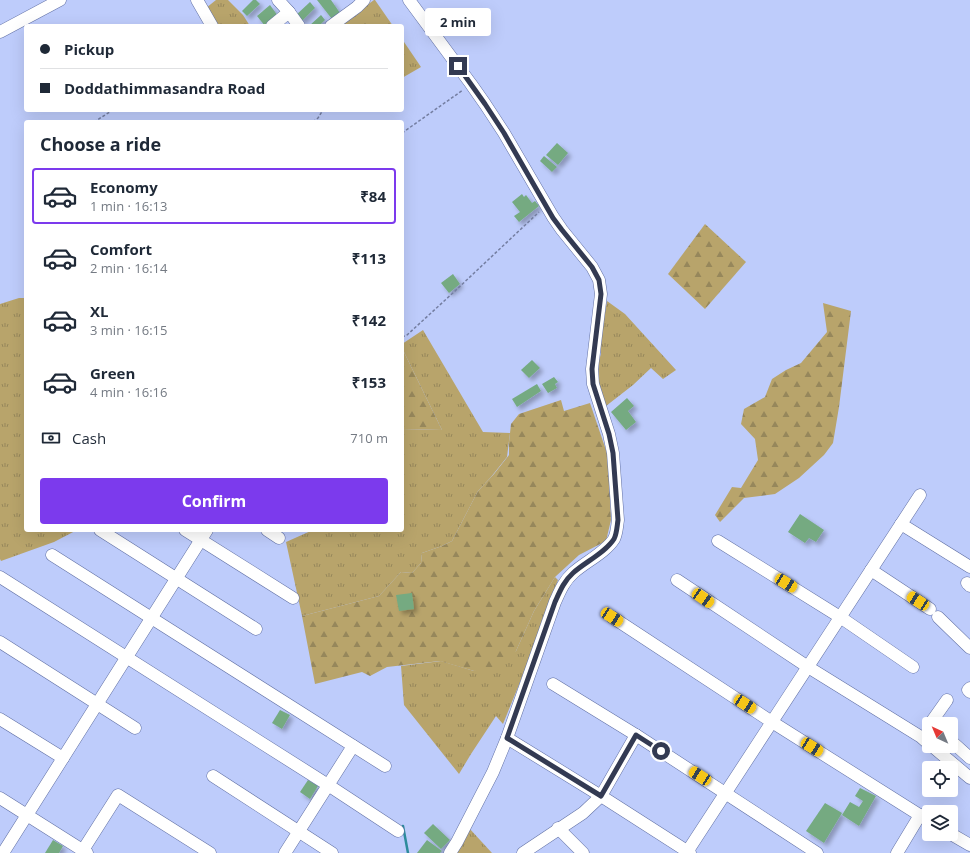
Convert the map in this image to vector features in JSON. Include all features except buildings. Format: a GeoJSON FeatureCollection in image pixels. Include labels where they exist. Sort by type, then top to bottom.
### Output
{"type":"FeatureCollection","features":[{"type":"Feature","properties":{"kind":"street"},"geometry":{"type":"LineString","coordinates":[[0,32],[60,0]]}},
{"type":"Feature","properties":{"kind":"street"},"geometry":{"type":"LineString","coordinates":[[197,0],[211,24]]}},
{"type":"Feature","properties":{"kind":"street"},"geometry":{"type":"LineString","coordinates":[[278,0],[298,24]]}},
{"type":"Feature","properties":{"kind":"street"},"geometry":{"type":"LineString","coordinates":[[334,24],[364,0]]}},
{"type":"Feature","properties":{"kind":"street"},"geometry":{"type":"LineString","coordinates":[[408,0],[471,84],[504,133],[546,206],[562,230],[592,267],[599,280],[601,294],[592,369],[593,384],[609,434],[613,453],[618,520],[614,539],[605,549],[572,574],[561,587],[507,738],[492,772],[450,853]]}},
{"type":"Feature","properties":{"kind":"street"},"geometry":{"type":"LineString","coordinates":[[274,24],[289,12]]}},
{"type":"Feature","properties":{"kind":"street"},"geometry":{"type":"LineString","coordinates":[[507,738],[689,852],[920,495]]}},
{"type":"Feature","properties":{"kind":"street"},"geometry":{"type":"LineString","coordinates":[[901,524],[970,567]]}},
{"type":"Feature","properties":{"kind":"street"},"geometry":{"type":"LineString","coordinates":[[103,532],[256,629]]}},
{"type":"Feature","properties":{"kind":"street"},"geometry":{"type":"LineString","coordinates":[[193,532],[204,535],[293,598]]}},
{"type":"Feature","properties":{"kind":"street"},"geometry":{"type":"LineString","coordinates":[[270,532],[279,538]]}},
{"type":"Feature","properties":{"kind":"street"},"geometry":{"type":"LineString","coordinates":[[3,853],[204,535]]}},
{"type":"Feature","properties":{"kind":"street"},"geometry":{"type":"LineString","coordinates":[[718,541],[840,617],[913,667]]}},
{"type":"Feature","properties":{"kind":"street"},"geometry":{"type":"LineString","coordinates":[[52,555],[385,766]]}},
{"type":"Feature","properties":{"kind":"street"},"geometry":{"type":"LineString","coordinates":[[871,570],[934,613],[970,648]]}},
{"type":"Feature","properties":{"kind":"street"},"geometry":{"type":"LineString","coordinates":[[0,577],[398,831]]}},
{"type":"Feature","properties":{"kind":"street"},"geometry":{"type":"LineString","coordinates":[[677,580],[808,667],[922,738]]}},
{"type":"Feature","properties":{"kind":"street"},"geometry":{"type":"LineString","coordinates":[[612,617],[772,722],[922,816]]}},
{"type":"Feature","properties":{"kind":"street"},"geometry":{"type":"LineString","coordinates":[[0,642],[135,728]]}},
{"type":"Feature","properties":{"kind":"street"},"geometry":{"type":"LineString","coordinates":[[553,684],[636,735],[817,853]]}},
{"type":"Feature","properties":{"kind":"street"},"geometry":{"type":"LineString","coordinates":[[970,688],[968,690],[970,692]]}},
{"type":"Feature","properties":{"kind":"street"},"geometry":{"type":"LineString","coordinates":[[935,717],[947,700]]}},
{"type":"Feature","properties":{"kind":"street"},"geometry":{"type":"LineString","coordinates":[[0,719],[63,758]]}},
{"type":"Feature","properties":{"kind":"street"},"geometry":{"type":"LineString","coordinates":[[523,853],[558,828],[583,813],[601,796],[636,735]]}},
{"type":"Feature","properties":{"kind":"street"},"geometry":{"type":"LineString","coordinates":[[284,853],[353,746]]}},
{"type":"Feature","properties":{"kind":"street"},"geometry":{"type":"LineString","coordinates":[[958,747],[970,758]]}},
{"type":"Feature","properties":{"kind":"street"},"geometry":{"type":"LineString","coordinates":[[940,753],[970,778]]}},
{"type":"Feature","properties":{"kind":"street"},"geometry":{"type":"LineString","coordinates":[[213,776],[332,853]]}},
{"type":"Feature","properties":{"kind":"street"},"geometry":{"type":"LineString","coordinates":[[0,798],[85,852],[118,795],[210,853]]}},
{"type":"Feature","properties":{"kind":"street"},"geometry":{"type":"LineString","coordinates":[[897,853],[922,822]]}},
{"type":"Feature","properties":{"kind":"street"},"geometry":{"type":"LineString","coordinates":[[558,828],[583,853]]}},
{"type":"Feature","properties":{"kind":"street"},"geometry":{"type":"LineString","coordinates":[[958,838],[970,845]]}},
{"type":"Feature","properties":{"kind":"path"},"geometry":{"type":"LineString","coordinates":[[404,131],[471,84]]}},
{"type":"Feature","properties":{"kind":"path"},"geometry":{"type":"LineString","coordinates":[[97,120],[110,112]]}},
{"type":"Feature","properties":{"kind":"path"},"geometry":{"type":"LineString","coordinates":[[316,120],[322,112]]}},
{"type":"Feature","properties":{"kind":"path"},"geometry":{"type":"LineString","coordinates":[[404,336],[546,206]]}},
{"type":"Feature","properties":{"kind":"green space"},"geometry":{"type":"Polygon","coordinates":[[[216,0],[228,0],[243,15],[249,24],[217,24],[206,8],[216,0]]]}},
{"type":"Feature","properties":{"kind":"green space"},"geometry":{"type":"Polygon","coordinates":[[[375,0],[392,24],[341,24],[375,0]]]}},
{"type":"Feature","properties":{"kind":"green space"},"geometry":{"type":"Polygon","coordinates":[[[404,42],[421,67],[404,77],[404,42]]]}},
{"type":"Feature","properties":{"kind":"green space"},"geometry":{"type":"Polygon","coordinates":[[[705,224],[746,262],[705,309],[668,274],[705,224]]]}},
{"type":"Feature","properties":{"kind":"green space"},"geometry":{"type":"Polygon","coordinates":[[[19,298],[24,298],[24,532],[73,532],[54,542],[1,561],[0,559],[0,304],[19,298]]]}},
{"type":"Feature","properties":{"kind":"green space"},"geometry":{"type":"Polygon","coordinates":[[[607,301],[625,314],[676,370],[663,379],[651,368],[633,385],[606,406],[598,376],[601,354],[600,341],[607,301]]]}},
{"type":"Feature","properties":{"kind":"green space"},"geometry":{"type":"Polygon","coordinates":[[[823,303],[851,311],[833,443],[824,455],[799,478],[775,494],[744,498],[720,522],[715,515],[732,487],[741,488],[758,460],[755,439],[741,424],[744,409],[765,397],[772,379],[801,363],[827,332],[823,303]]]}},
{"type":"Feature","properties":{"kind":"green space"},"geometry":{"type":"Polygon","coordinates":[[[423,330],[483,432],[510,433],[507,457],[478,491],[452,541],[422,553],[421,563],[412,573],[401,572],[379,596],[302,616],[286,542],[308,532],[404,532],[404,429],[442,430],[404,352],[404,343],[423,330]]]}},
{"type":"Feature","properties":{"kind":"green space"},"geometry":{"type":"Polygon","coordinates":[[[404,352],[442,430],[404,429],[404,352]]]}},
{"type":"Feature","properties":{"kind":"green space"},"geometry":{"type":"Polygon","coordinates":[[[561,400],[564,411],[590,403],[608,456],[611,520],[606,541],[579,555],[555,577],[534,611],[516,651],[501,669],[474,671],[440,661],[387,667],[370,676],[362,672],[315,684],[302,616],[379,596],[401,572],[412,573],[421,563],[422,553],[452,541],[478,491],[509,455],[511,424],[519,414],[561,400]]]}},
{"type":"Feature","properties":{"kind":"green space"},"geometry":{"type":"Polygon","coordinates":[[[555,577],[558,580],[529,660],[503,724],[496,716],[459,774],[404,705],[401,666],[441,661],[474,671],[516,651],[534,611],[555,577]]]}},
{"type":"Feature","properties":{"kind":"green space"},"geometry":{"type":"Polygon","coordinates":[[[469,828],[492,853],[454,853],[469,828]]]}},
{"type":"Feature","properties":{"kind":"waterway"},"geometry":{"type":"LineString","coordinates":[[403,826],[408,853]]}},
{"type":"Feature","properties":{"kind":"route"},"geometry":{"type":"LineString","coordinates":[[458,66],[504,133],[553,218],[592,267],[599,280],[601,294],[592,369],[593,384],[609,434],[613,453],[618,520],[614,539],[605,549],[572,574],[561,587],[507,738],[601,796],[636,735],[661,751]]}}]}
